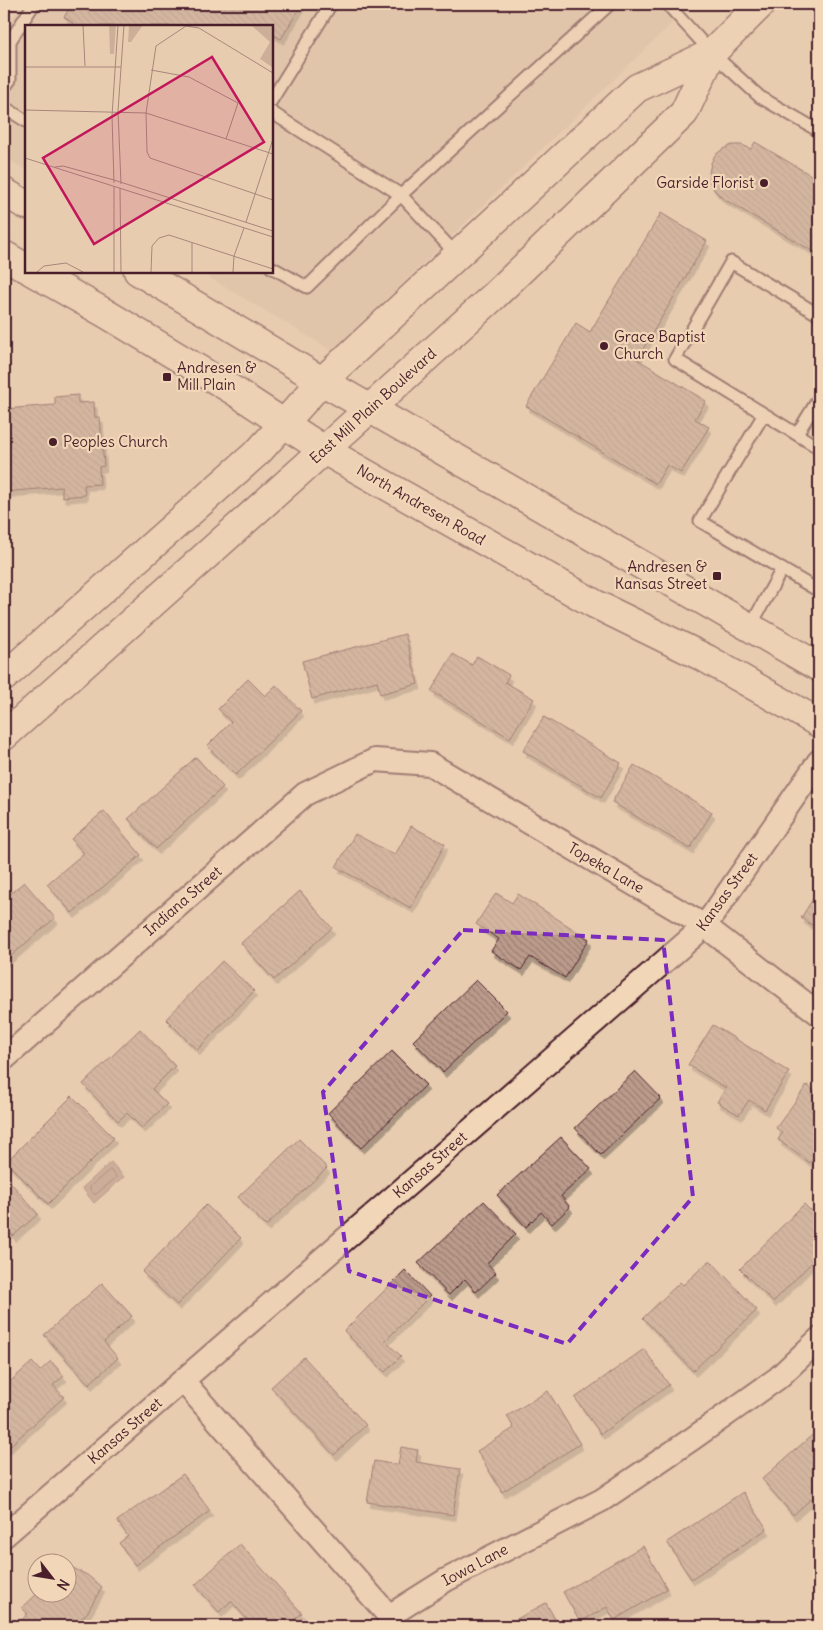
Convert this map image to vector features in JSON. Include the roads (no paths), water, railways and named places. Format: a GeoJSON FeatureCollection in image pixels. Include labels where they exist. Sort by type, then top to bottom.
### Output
{"type":"FeatureCollection","features":[{"type":"Feature","properties":{"kind":"main road","name":"East Mill Plain Boulevard"},"geometry":{"type":"LineString","coordinates":[[4,677],[260,450],[322,381],[456,254],[637,88],[712,53],[761,4]]}},
{"type":"Feature","properties":{"kind":"main road","name":"East Mill Plain Boulevard"},"geometry":{"type":"LineString","coordinates":[[4,736],[370,410],[494,296],[684,113],[712,53]]}},
{"type":"Feature","properties":{"kind":"main road"},"geometry":{"type":"LineString","coordinates":[[4,192],[25,204]]}},
{"type":"Feature","properties":{"kind":"main road"},"geometry":{"type":"LineString","coordinates":[[4,256],[25,267]]}},
{"type":"Feature","properties":{"kind":"main road","name":"North Andresen Road"},"geometry":{"type":"LineString","coordinates":[[34,272],[236,392],[324,450],[595,604],[707,659],[819,723]]}},
{"type":"Feature","properties":{"kind":"main road"},"geometry":{"type":"LineString","coordinates":[[153,275],[370,410],[819,667]]}},
{"type":"Feature","properties":{"kind":"street","name":"Topeka Lane"},"geometry":{"type":"LineString","coordinates":[[375,760],[430,764],[705,926],[819,1014]]}},
{"type":"Feature","properties":{"kind":"street","name":"Indiana Street"},"geometry":{"type":"LineString","coordinates":[[4,1059],[305,794],[375,760]]}},
{"type":"Feature","properties":{"kind":"street","name":"Kansas Street"},"geometry":{"type":"LineString","coordinates":[[4,1536],[705,926],[819,761]]}},
{"type":"Feature","properties":{"kind":"street","name":"Iowa Lane"},"geometry":{"type":"LineString","coordinates":[[183,1381],[389,1616],[446,1580],[602,1500],[778,1378],[819,1339]]}},
{"type":"Feature","properties":{"kind":"lane"},"geometry":{"type":"LineString","coordinates":[[4,88],[10,80],[10,42],[34,4]]}},
{"type":"Feature","properties":{"kind":"lane"},"geometry":{"type":"LineString","coordinates":[[272,99],[331,4]]}},
{"type":"Feature","properties":{"kind":"lane"},"geometry":{"type":"LineString","coordinates":[[272,268],[307,287],[401,195],[610,4]]}},
{"type":"Feature","properties":{"kind":"lane"},"geometry":{"type":"LineString","coordinates":[[666,4],[712,53],[760,97],[819,130]]}},
{"type":"Feature","properties":{"kind":"lane"},"geometry":{"type":"LineString","coordinates":[[4,108],[25,120]]}},
{"type":"Feature","properties":{"kind":"lane"},"geometry":{"type":"LineString","coordinates":[[272,113],[401,195],[456,254]]}},
{"type":"Feature","properties":{"kind":"lane"},"geometry":{"type":"LineString","coordinates":[[819,315],[732,262],[675,360],[819,448]]}},
{"type":"Feature","properties":{"kind":"lane"},"geometry":{"type":"LineString","coordinates":[[797,434],[819,398]]}},
{"type":"Feature","properties":{"kind":"lane"},"geometry":{"type":"LineString","coordinates":[[764,414],[700,521],[819,591]]}},
{"type":"Feature","properties":{"kind":"lane"},"geometry":{"type":"LineString","coordinates":[[750,627],[782,569]]}},
{"type":"Feature","properties":{"kind":"water"},"geometry":{"type":"Polygon","coordinates":[[[111,1162],[124,1177],[94,1203],[82,1188],[111,1162]]]}},
{"type":"Feature","properties":{"kind":"place","name":"Garside Florist"},"geometry":{"type":"Point","coordinates":[764,183]}},
{"type":"Feature","properties":{"kind":"place","name":"Grace Baptist Church"},"geometry":{"type":"Point","coordinates":[604,346]}},
{"type":"Feature","properties":{"kind":"place","name":"Andresen & Mill Plain"},"geometry":{"type":"Point","coordinates":[167,377]}},
{"type":"Feature","properties":{"kind":"place","name":"Peoples Church"},"geometry":{"type":"Point","coordinates":[53,442]}},
{"type":"Feature","properties":{"kind":"place","name":"Andresen & Kansas Street"},"geometry":{"type":"Point","coordinates":[717,576]}}]}
